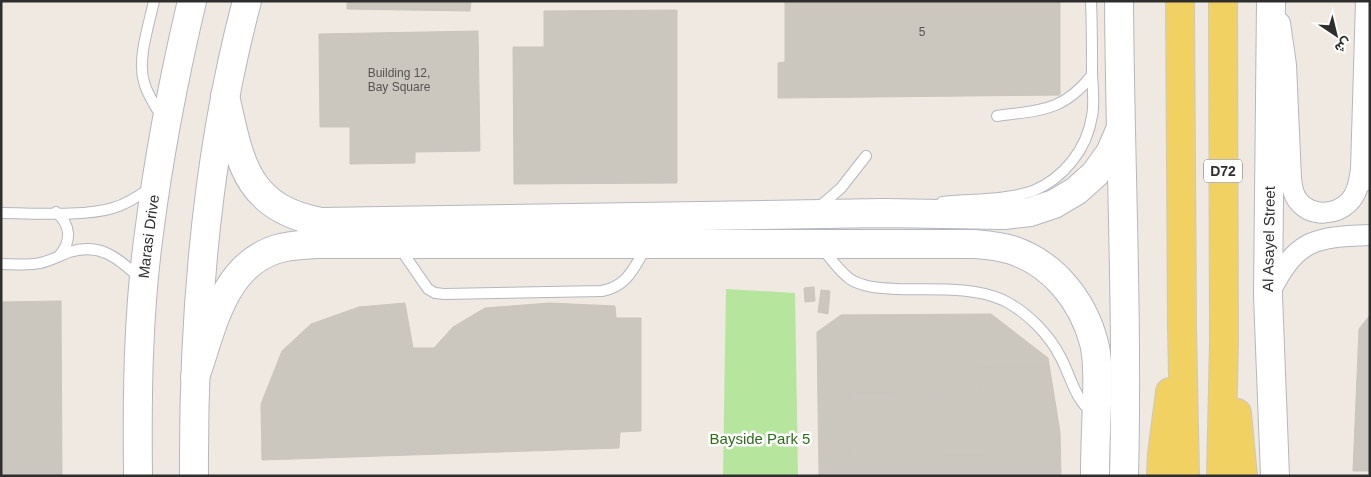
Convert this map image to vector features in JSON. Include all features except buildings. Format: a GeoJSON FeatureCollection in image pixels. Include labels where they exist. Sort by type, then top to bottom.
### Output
{"type":"FeatureCollection","features":[{"type":"Feature","properties":{"kind":"main road"},"geometry":{"type":"LineString","coordinates":[[1180,1],[1185,476]]}},
{"type":"Feature","properties":{"kind":"main road","name":"D72"},"geometry":{"type":"LineString","coordinates":[[1221,476],[1224,342],[1223,1]]}},
{"type":"Feature","properties":{"kind":"main road"},"geometry":{"type":"LineString","coordinates":[[1161,476],[1166,418],[1182,326]]}},
{"type":"Feature","properties":{"kind":"main road"},"geometry":{"type":"LineString","coordinates":[[1224,342],[1236,402],[1242,476]]}},
{"type":"Feature","properties":{"kind":"street","name":"Marasi Drive"},"geometry":{"type":"LineString","coordinates":[[138,476],[139,359],[149,232],[166,126],[192,1]]}},
{"type":"Feature","properties":{"kind":"street"},"geometry":{"type":"LineString","coordinates":[[194,476],[195,377],[205,236],[225,96],[247,1]]}},
{"type":"Feature","properties":{"kind":"street"},"geometry":{"type":"LineString","coordinates":[[1119,1],[1120,130],[1127,383],[1124,476]]}},
{"type":"Feature","properties":{"kind":"street"},"geometry":{"type":"LineString","coordinates":[[1272,1],[1283,41],[1286,65],[1293,192],[1300,203],[1312,211],[1325,213],[1339,210],[1350,202],[1357,190],[1361,169],[1366,1]]}},
{"type":"Feature","properties":{"kind":"street","name":"Al Asayel Street"},"geometry":{"type":"LineString","coordinates":[[1272,1],[1268,296],[1275,476]]}},
{"type":"Feature","properties":{"kind":"street"},"geometry":{"type":"LineString","coordinates":[[225,96],[236,145],[241,162],[249,178],[273,204],[288,213],[304,219],[321,222],[883,212],[1004,215],[1030,212],[1054,204],[1076,191],[1094,174],[1110,154],[1120,130]]}},
{"type":"Feature","properties":{"kind":"street"},"geometry":{"type":"LineString","coordinates":[[1361,169],[1366,187],[1370,193]]}},
{"type":"Feature","properties":{"kind":"street"},"geometry":{"type":"LineString","coordinates":[[1098,374],[1111,328],[1116,244],[1123,215]]}},
{"type":"Feature","properties":{"kind":"street"},"geometry":{"type":"LineString","coordinates":[[1268,296],[1283,267],[1302,248],[1328,238],[1370,235]]}},
{"type":"Feature","properties":{"kind":"street"},"geometry":{"type":"LineString","coordinates":[[195,377],[221,303],[230,286],[242,270],[258,258],[276,250],[296,245],[818,243],[975,244],[999,246],[1021,253],[1047,269],[1077,302],[1084,315],[1094,344],[1098,374],[1094,476]]}},
{"type":"Feature","properties":{"kind":"lane"},"geometry":{"type":"LineString","coordinates":[[154,1],[143,54],[142,74],[149,94],[166,126]]}},
{"type":"Feature","properties":{"kind":"lane"},"geometry":{"type":"LineString","coordinates":[[883,212],[930,202],[1013,196],[1032,191],[1050,182],[1070,164],[1079,153],[1088,135],[1092,115],[1091,1]]}},
{"type":"Feature","properties":{"kind":"lane"},"geometry":{"type":"LineString","coordinates":[[997,116],[1048,109],[1062,104],[1073,96],[1092,75]]}},
{"type":"Feature","properties":{"kind":"lane"},"geometry":{"type":"LineString","coordinates":[[811,214],[841,188],[866,156]]}},
{"type":"Feature","properties":{"kind":"lane"},"geometry":{"type":"LineString","coordinates":[[1,213],[98,211],[114,208],[129,202],[157,183]]}},
{"type":"Feature","properties":{"kind":"lane"},"geometry":{"type":"LineString","coordinates":[[56,212],[67,225],[68,234],[68,243],[59,257]]}},
{"type":"Feature","properties":{"kind":"lane"},"geometry":{"type":"LineString","coordinates":[[818,243],[843,273],[861,284],[881,288],[978,292],[1002,300],[1025,314],[1036,323],[1054,345],[1077,395],[1082,403],[1096,415]]}},
{"type":"Feature","properties":{"kind":"lane"},"geometry":{"type":"LineString","coordinates":[[398,244],[428,289],[435,293],[444,294],[602,291],[612,289],[622,284],[629,276],[648,244]]}},
{"type":"Feature","properties":{"kind":"lane"},"geometry":{"type":"LineString","coordinates":[[1,264],[32,264],[77,250],[99,250],[118,258],[144,281]]}},
{"type":"Feature","properties":{"kind":"green space","name":"Bayside Park 5"},"geometry":{"type":"Polygon","coordinates":[[[726,289],[795,293],[798,476],[723,476],[726,289]]]}}]}
